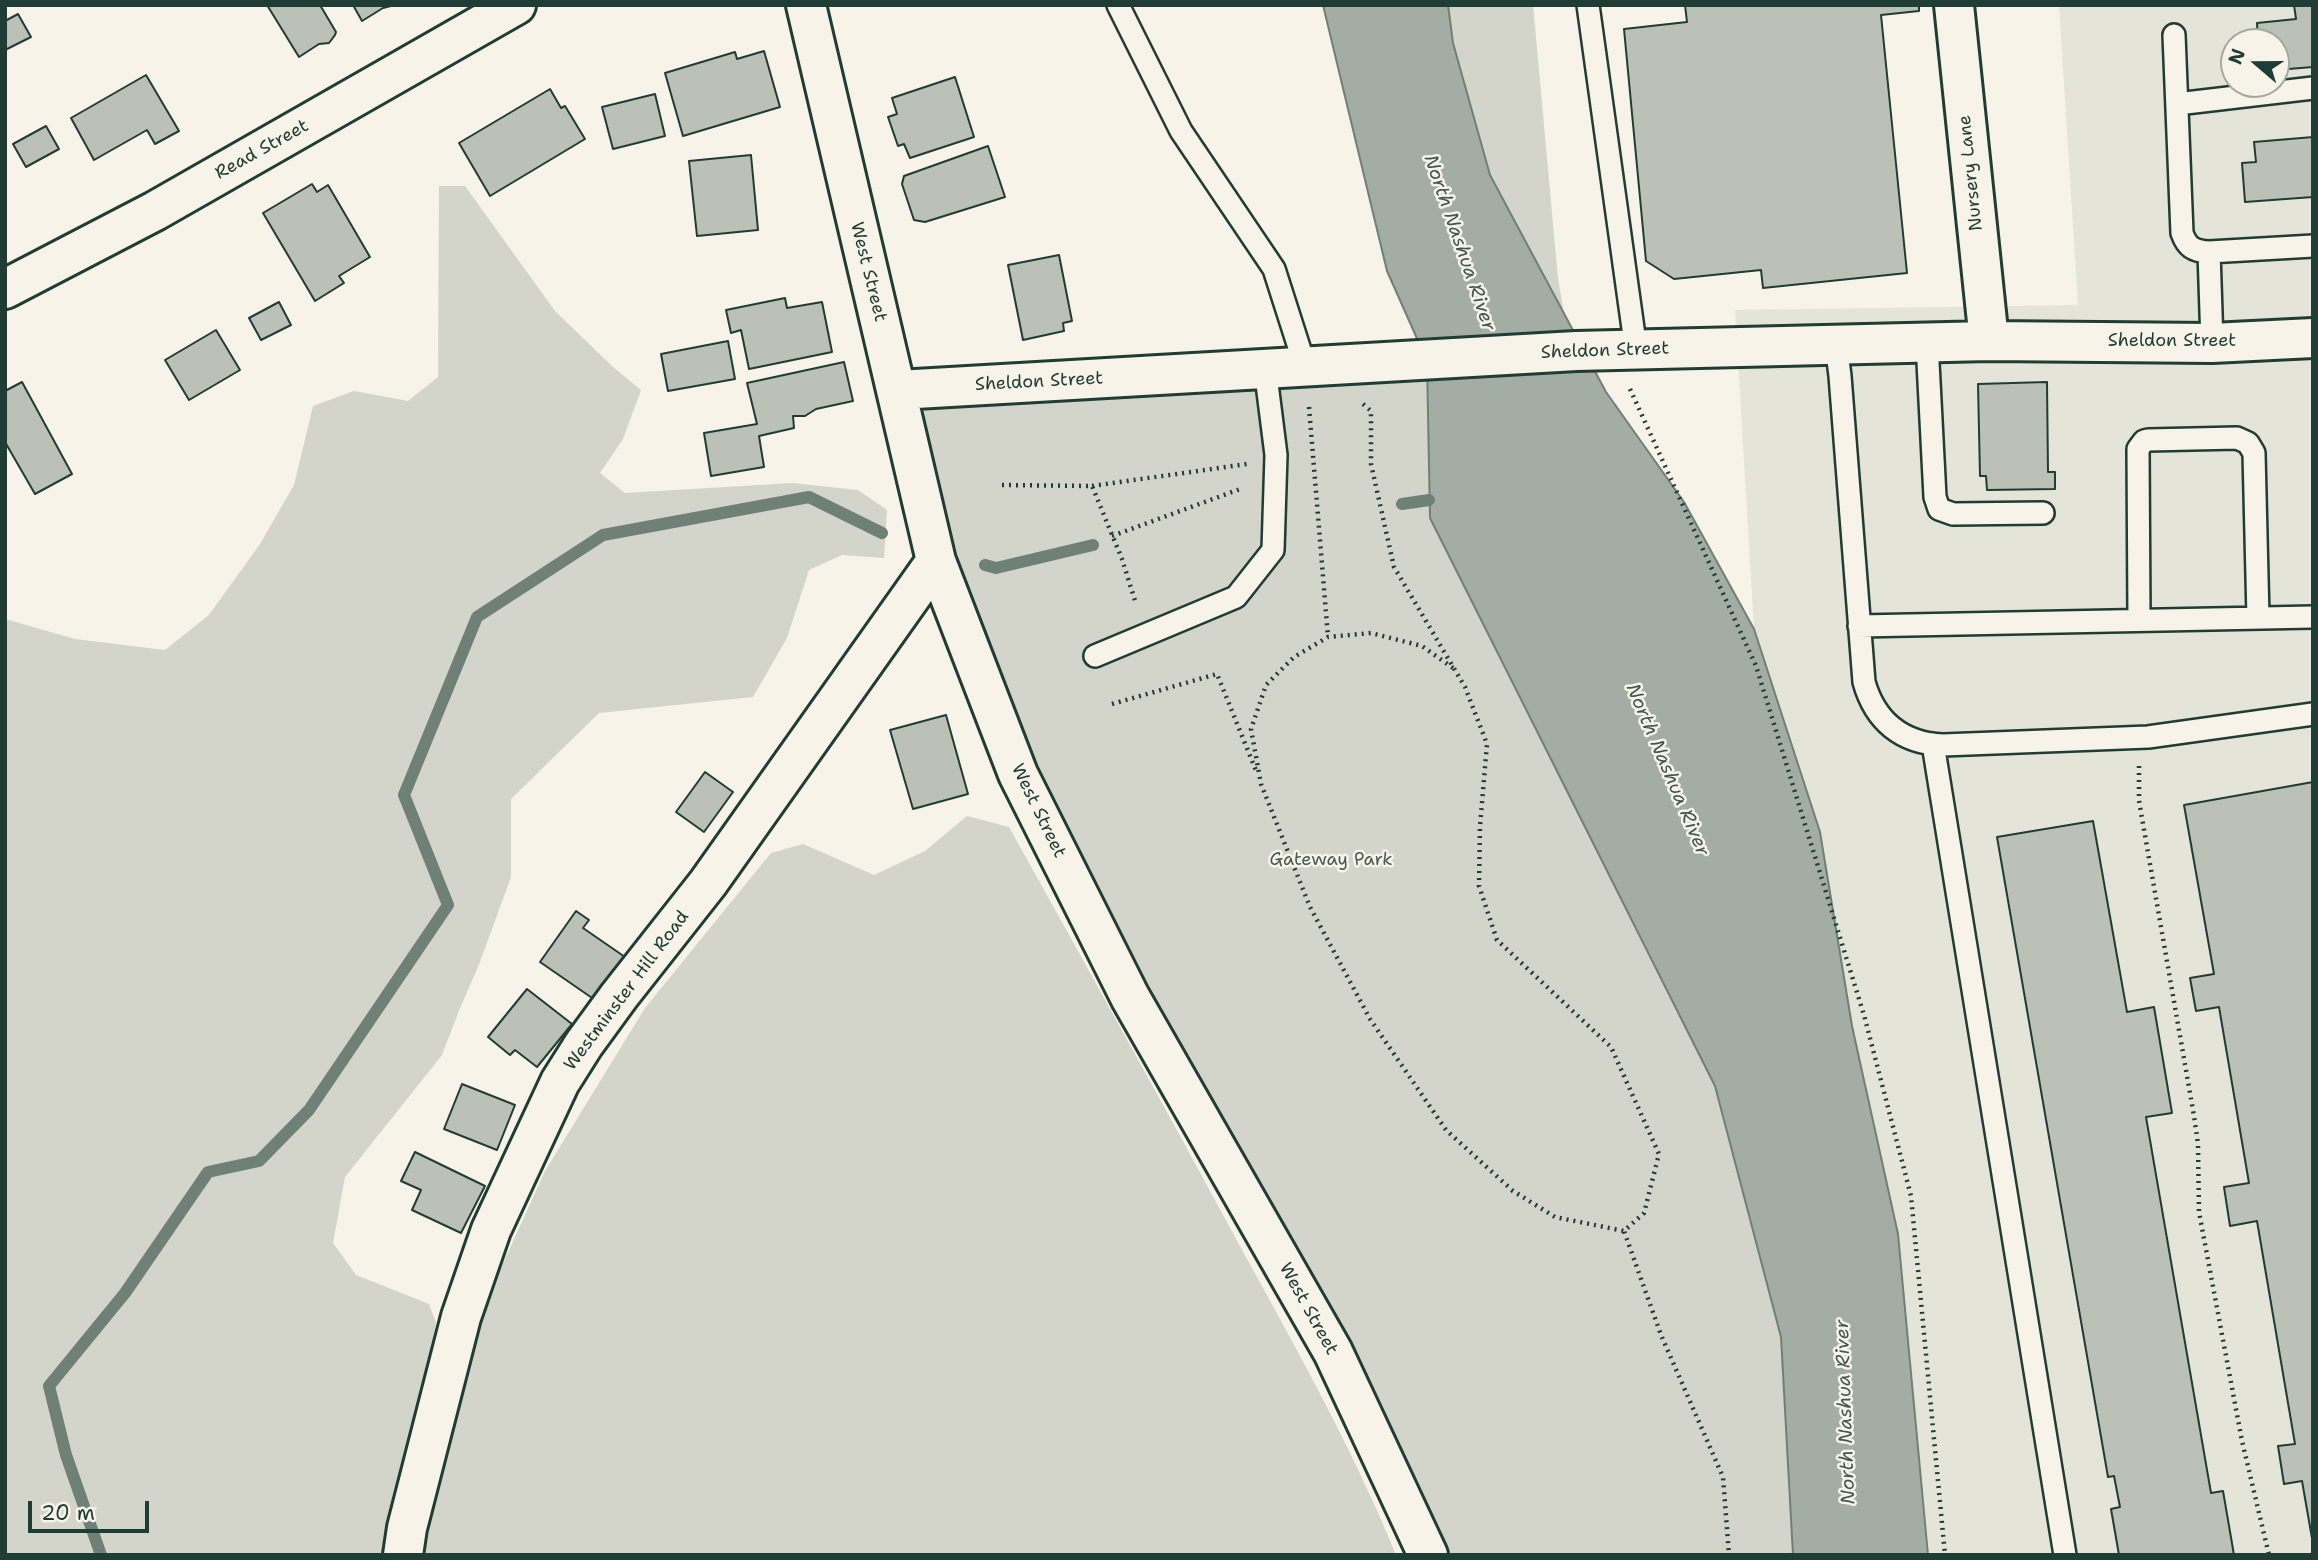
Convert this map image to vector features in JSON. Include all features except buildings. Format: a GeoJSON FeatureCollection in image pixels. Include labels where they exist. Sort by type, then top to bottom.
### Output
{"type":"FeatureCollection","features":[{"type":"Feature","properties":{"kind":"street","name":"Read Street"},"geometry":{"type":"LineString","coordinates":[[5,289],[155,211],[516,5]]}},
{"type":"Feature","properties":{"kind":"street","name":"West Street"},"geometry":{"type":"LineString","coordinates":[[806,5],[936,561],[1018,774],[1130,997],[1333,1352],[1428,1555]]}},
{"type":"Feature","properties":{"kind":"street","name":"Nursery Lane"},"geometry":{"type":"LineString","coordinates":[[1954,5],[1989,341]]}},
{"type":"Feature","properties":{"kind":"street","name":"Sheldon Street"},"geometry":{"type":"LineString","coordinates":[[898,390],[1576,351],[1989,341],[2212,343],[2313,338]]}},
{"type":"Feature","properties":{"kind":"street","name":"Westminster Hill Road"},"geometry":{"type":"LineString","coordinates":[[403,1555],[407,1528],[461,1317],[491,1230],[560,1082],[612,1005],[708,883],[936,561]]}},
{"type":"Feature","properties":{"kind":"lane"},"geometry":{"type":"LineString","coordinates":[[1118,5],[1181,131],[1274,269],[1305,366]]}},
{"type":"Feature","properties":{"kind":"lane"},"geometry":{"type":"LineString","coordinates":[[1588,5],[1625,350]]}},
{"type":"Feature","properties":{"kind":"lane"},"geometry":{"type":"LineString","coordinates":[[2174,35],[2182,233],[2189,247],[2209,252],[2313,246]]}},
{"type":"Feature","properties":{"kind":"lane"},"geometry":{"type":"LineString","coordinates":[[2177,104],[2313,88]]}},
{"type":"Feature","properties":{"kind":"lane"},"geometry":{"type":"LineString","coordinates":[[2209,252],[2212,343]]}},
{"type":"Feature","properties":{"kind":"lane"},"geometry":{"type":"LineString","coordinates":[[1927,343],[1935,497],[1939,509],[1953,514],[2043,513]]}},
{"type":"Feature","properties":{"kind":"lane"},"geometry":{"type":"LineString","coordinates":[[1836,344],[1863,673],[1870,702],[1879,715],[1904,736],[1917,742],[1933,744],[2148,737],[2313,713]]}},
{"type":"Feature","properties":{"kind":"lane"},"geometry":{"type":"LineString","coordinates":[[1095,656],[1236,597],[1273,550],[1276,455],[1265,369]]}},
{"type":"Feature","properties":{"kind":"lane"},"geometry":{"type":"LineString","coordinates":[[2139,620],[2136,457],[2140,445],[2148,440],[2237,438],[2248,443],[2254,453],[2258,618]]}},
{"type":"Feature","properties":{"kind":"lane"},"geometry":{"type":"LineString","coordinates":[[1859,625],[2313,617]]}},
{"type":"Feature","properties":{"kind":"lane"},"geometry":{"type":"LineString","coordinates":[[1933,744],[2065,1555]]}},
{"type":"Feature","properties":{"kind":"path"},"geometry":{"type":"LineString","coordinates":[[1625,350],[1690,525],[1756,666],[1864,1015],[1911,1196],[1945,1555]]}},
{"type":"Feature","properties":{"kind":"path"},"geometry":{"type":"LineString","coordinates":[[1357,397],[1371,411],[1371,464],[1394,567],[1465,687],[1487,744],[1480,825],[1479,886],[1497,940],[1611,1047],[1659,1154],[1644,1213],[1624,1231]]}},
{"type":"Feature","properties":{"kind":"path"},"geometry":{"type":"LineString","coordinates":[[1309,407],[1328,637]]}},
{"type":"Feature","properties":{"kind":"path"},"geometry":{"type":"LineString","coordinates":[[1002,485],[1091,486],[1256,463]]}},
{"type":"Feature","properties":{"kind":"path"},"geometry":{"type":"LineString","coordinates":[[1112,536],[1252,485]]}},
{"type":"Feature","properties":{"kind":"path"},"geometry":{"type":"LineString","coordinates":[[1091,486],[1112,536],[1138,612]]}},
{"type":"Feature","properties":{"kind":"path"},"geometry":{"type":"LineString","coordinates":[[1261,784],[1251,729],[1266,685],[1294,657],[1328,637],[1371,632],[1422,646],[1455,670]]}},
{"type":"Feature","properties":{"kind":"path"},"geometry":{"type":"LineString","coordinates":[[1112,704],[1217,674],[1310,907],[1370,1019],[1446,1130],[1513,1191],[1555,1217],[1624,1231]]}},
{"type":"Feature","properties":{"kind":"path"},"geometry":{"type":"LineString","coordinates":[[2139,802],[2194,1116],[2199,1212],[2242,1441],[2269,1555]]}},
{"type":"Feature","properties":{"kind":"path"},"geometry":{"type":"LineString","coordinates":[[1624,1231],[1661,1335],[1723,1476],[1729,1555]]}},
{"type":"Feature","properties":{"kind":"shaded area"},"geometry":{"type":"Polygon","coordinates":[[[2059,5],[2313,5],[2313,1555],[1928,1555],[1898,1234],[1852,1026],[1820,832],[1754,629],[1735,310],[2078,305],[2059,5]]]}},
{"type":"Feature","properties":{"kind":"green space"},"geometry":{"type":"Polygon","coordinates":[[[1448,5],[1533,5],[1558,279],[1564,313],[1490,175],[1453,43],[1448,5]]]}},
{"type":"Feature","properties":{"kind":"green space"},"geometry":{"type":"Polygon","coordinates":[[[439,186],[465,186],[555,311],[641,390],[623,439],[600,473],[625,493],[792,483],[858,490],[887,510],[884,558],[842,555],[809,570],[787,638],[753,697],[599,713],[511,799],[511,877],[478,967],[442,1055],[345,1177],[333,1243],[356,1275],[429,1304],[436,1323],[391,1555],[5,1555],[5,619],[75,639],[165,650],[209,615],[260,544],[294,485],[313,406],[354,391],[408,401],[438,377],[439,186]]]}},
{"type":"Feature","properties":{"kind":"green space","name":"Gateway Park"},"geometry":{"type":"Polygon","coordinates":[[[1427,361],[1430,518],[1715,1086],[1781,1337],[1793,1555],[1428,1555],[1018,774],[898,390],[1427,361]]]}},
{"type":"Feature","properties":{"kind":"green space"},"geometry":{"type":"Polygon","coordinates":[[[967,816],[1009,827],[1303,1361],[1343,1438],[1396,1555],[425,1555],[439,1462],[479,1316],[545,1171],[645,1008],[771,853],[803,844],[874,875],[925,851],[967,816]]]}},
{"type":"Feature","properties":{"kind":"water","name":"North Nashua River"},"geometry":{"type":"Polygon","coordinates":[[[1323,5],[1448,5],[1453,43],[1490,175],[1606,392],[1684,502],[1754,629],[1820,832],[1852,1026],[1898,1234],[1928,1555],[1793,1555],[1781,1337],[1715,1086],[1430,518],[1427,361],[1387,271],[1323,5]]]}},
{"type":"Feature","properties":{"kind":"waterway"},"geometry":{"type":"LineString","coordinates":[[101,1555],[66,1455],[49,1386],[125,1293],[208,1172],[259,1161],[309,1110],[448,905],[404,795],[477,617],[603,535],[809,497],[882,533]]}},
{"type":"Feature","properties":{"kind":"waterway"},"geometry":{"type":"LineString","coordinates":[[1402,504],[1429,500]]}},
{"type":"Feature","properties":{"kind":"waterway"},"geometry":{"type":"LineString","coordinates":[[985,565],[996,568],[1093,545]]}}]}
